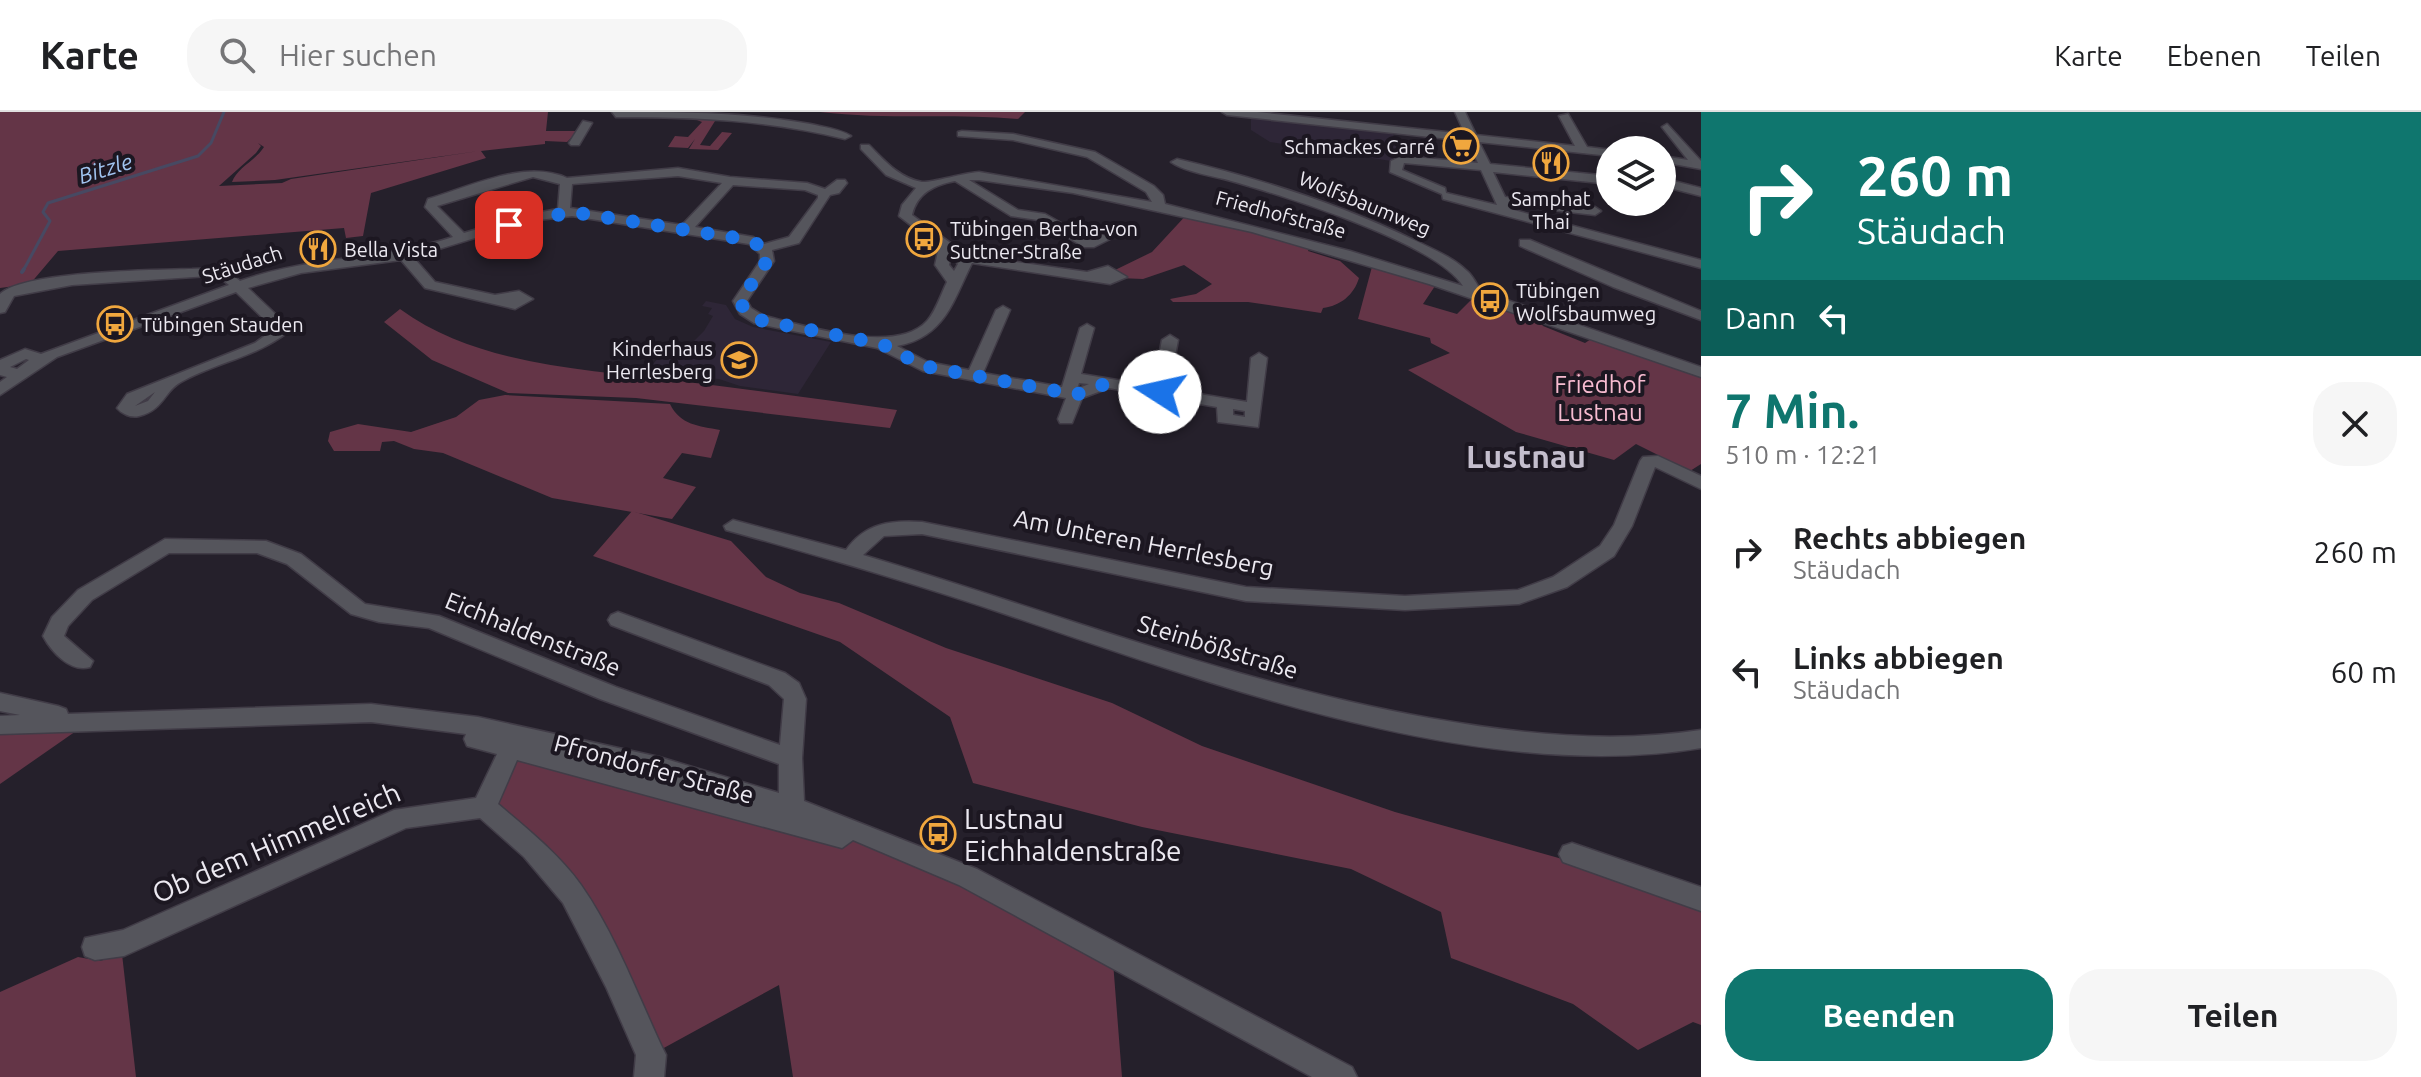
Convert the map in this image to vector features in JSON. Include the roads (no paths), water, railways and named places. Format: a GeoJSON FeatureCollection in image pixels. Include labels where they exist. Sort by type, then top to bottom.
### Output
{"type":"FeatureCollection","features":[{"type":"Feature","properties":{"kind":"street"},"geometry":{"type":"LineString","coordinates":[[1227,112],[1596,151]]}},
{"type":"Feature","properties":{"kind":"street"},"geometry":{"type":"LineString","coordinates":[[1460,112],[1501,204],[1595,211]]}},
{"type":"Feature","properties":{"kind":"street"},"geometry":{"type":"LineString","coordinates":[[616,114],[721,118],[713,126],[733,128],[740,119],[811,126],[845,136]]}},
{"type":"Feature","properties":{"kind":"street"},"geometry":{"type":"LineString","coordinates":[[1564,116],[1583,150]]}},
{"type":"Feature","properties":{"kind":"street"},"geometry":{"type":"LineString","coordinates":[[575,143],[587,123]]}},
{"type":"Feature","properties":{"kind":"street"},"geometry":{"type":"LineString","coordinates":[[1667,127],[1699,166]]}},
{"type":"Feature","properties":{"kind":"street"},"geometry":{"type":"LineString","coordinates":[[1394,130],[1402,159]]}},
{"type":"Feature","properties":{"kind":"street"},"geometry":{"type":"LineString","coordinates":[[962,134],[1025,139],[1091,154],[1150,189],[1157,195],[1159,204]]}},
{"type":"Feature","properties":{"kind":"street"},"geometry":{"type":"LineString","coordinates":[[865,147],[890,173],[924,187],[913,196],[905,216],[946,247],[960,270]]}},
{"type":"Feature","properties":{"kind":"street"},"geometry":{"type":"LineString","coordinates":[[1596,179],[1402,159],[1395,163],[1396,172],[1444,193],[1581,232],[1654,258],[1701,264]]}},
{"type":"Feature","properties":{"kind":"street","name":"Wolfsbaumweg"},"geometry":{"type":"LineString","coordinates":[[1177,162],[1266,185],[1435,253],[1465,273],[1474,292]]}},
{"type":"Feature","properties":{"kind":"street"},"geometry":{"type":"LineString","coordinates":[[1676,162],[1699,166]]}},
{"type":"Feature","properties":{"kind":"street"},"geometry":{"type":"LineString","coordinates":[[462,239],[431,207],[432,202],[533,173],[548,174],[566,182],[673,172],[730,181],[776,183],[824,193],[835,190],[841,183]]}},
{"type":"Feature","properties":{"kind":"street","name":"Friedhofstraße"},"geometry":{"type":"LineString","coordinates":[[924,187],[956,177],[979,176],[1066,187],[1159,204],[1291,236],[1474,292],[1701,372]]}},
{"type":"Feature","properties":{"kind":"street"},"geometry":{"type":"LineString","coordinates":[[956,177],[1015,213],[1041,217],[1074,235]]}},
{"type":"Feature","properties":{"kind":"street"},"geometry":{"type":"LineString","coordinates":[[1576,177],[1596,218],[1581,232]]}},
{"type":"Feature","properties":{"kind":"street"},"geometry":{"type":"LineString","coordinates":[[686,229],[730,181]]}},
{"type":"Feature","properties":{"kind":"street"},"geometry":{"type":"LineString","coordinates":[[564,212],[566,182]]}},
{"type":"Feature","properties":{"kind":"street"},"geometry":{"type":"LineString","coordinates":[[1676,186],[1701,192]]}},
{"type":"Feature","properties":{"kind":"street"},"geometry":{"type":"LineString","coordinates":[[824,193],[824,198],[794,240],[764,248],[767,261],[740,301],[750,316],[882,344],[923,366],[974,376],[1071,394],[1108,383]]}},
{"type":"Feature","properties":{"kind":"street","name":"Stäudach"},"geometry":{"type":"LineString","coordinates":[[0,390],[42,359],[239,286],[290,271],[404,255],[564,212],[743,239],[764,248]]}},
{"type":"Feature","properties":{"kind":"street"},"geometry":{"type":"LineString","coordinates":[[1525,243],[1632,290],[1701,316]]}},
{"type":"Feature","properties":{"kind":"street"},"geometry":{"type":"LineString","coordinates":[[946,247],[941,260],[945,269],[1090,276]]}},
{"type":"Feature","properties":{"kind":"street"},"geometry":{"type":"LineString","coordinates":[[404,255],[430,285],[495,299]]}},
{"type":"Feature","properties":{"kind":"street"},"geometry":{"type":"LineString","coordinates":[[882,344],[909,339],[927,331],[960,270]]}},
{"type":"Feature","properties":{"kind":"street"},"geometry":{"type":"LineString","coordinates":[[0,309],[58,284],[209,272],[224,274],[281,324],[281,333],[260,346],[173,379]]}},
{"type":"Feature","properties":{"kind":"street"},"geometry":{"type":"LineString","coordinates":[[974,376],[1003,310]]}},
{"type":"Feature","properties":{"kind":"street"},"geometry":{"type":"LineString","coordinates":[[1066,419],[1073,377],[1087,328]]}},
{"type":"Feature","properties":{"kind":"street"},"geometry":{"type":"LineString","coordinates":[[1160,392],[1170,340]]}},
{"type":"Feature","properties":{"kind":"street"},"geometry":{"type":"LineString","coordinates":[[1073,377],[1226,403],[1224,418],[1252,423],[1259,358]]}},
{"type":"Feature","properties":{"kind":"street","name":"Am Unteren Herrlesberg"},"geometry":{"type":"LineString","coordinates":[[851,557],[874,531],[896,525],[935,529],[1246,594],[1405,603],[1519,597],[1560,582],[1607,551],[1623,526],[1649,461],[1658,461],[1701,483]]}},
{"type":"Feature","properties":{"kind":"street","name":"Steinbößstraße"},"geometry":{"type":"LineString","coordinates":[[733,526],[851,557],[1237,681],[1391,720],[1499,739],[1601,749],[1701,739]]}},
{"type":"Feature","properties":{"kind":"street","name":"Eichhaldenstraße"},"geometry":{"type":"LineString","coordinates":[[82,661],[59,646],[53,636],[59,622],[85,595],[165,546],[259,546],[294,559],[358,609],[379,615],[432,621],[608,693],[790,758]]}},
{"type":"Feature","properties":{"kind":"street","name":"Eichhaldenstraße"},"geometry":{"type":"LineString","coordinates":[[618,620],[786,683],[795,699],[790,758],[790,814]]}},
{"type":"Feature","properties":{"kind":"street"},"geometry":{"type":"LineString","coordinates":[[0,702],[89,722]]}},
{"type":"Feature","properties":{"kind":"street","name":"Pfrondorfer Straße"},"geometry":{"type":"LineString","coordinates":[[0,725],[327,715],[514,740],[790,814],[968,877],[1342,1077]]}},
{"type":"Feature","properties":{"kind":"street"},"geometry":{"type":"LineString","coordinates":[[514,740],[484,807],[533,849],[572,894],[616,977],[651,1055],[649,1077]]}},
{"type":"Feature","properties":{"kind":"street","name":"Ob dem Himmelreich"},"geometry":{"type":"LineString","coordinates":[[95,947],[124,943],[403,818],[484,807]]}},
{"type":"Feature","properties":{"kind":"street"},"geometry":{"type":"LineString","coordinates":[[1572,854],[1701,899]]}},
{"type":"Feature","properties":{"kind":"waterway","name":"Bitzle"},"geometry":{"type":"LineString","coordinates":[[23,271],[50,221],[43,212],[48,203],[198,156],[211,143],[224,112]]}},
{"type":"Feature","properties":{"kind":"place","name":"Schmackes Carré"},"geometry":{"type":"Point","coordinates":[1461,146]}},
{"type":"Feature","properties":{"kind":"place","name":"Samphat Thai"},"geometry":{"type":"Point","coordinates":[1551,163]}},
{"type":"Feature","properties":{"kind":"place","name":"Tübingen Bertha-von Suttner-Straße"},"geometry":{"type":"Point","coordinates":[924,239]}},
{"type":"Feature","properties":{"kind":"place","name":"Bella Vista"},"geometry":{"type":"Point","coordinates":[318,249]}},
{"type":"Feature","properties":{"kind":"place","name":"Tübingen Wolfsbaumweg"},"geometry":{"type":"Point","coordinates":[1490,301]}},
{"type":"Feature","properties":{"kind":"place","name":"Tübingen Stauden"},"geometry":{"type":"Point","coordinates":[115,324]}},
{"type":"Feature","properties":{"kind":"place","name":"Kinderhaus Herrlesberg"},"geometry":{"type":"Point","coordinates":[739,360]}},
{"type":"Feature","properties":{"kind":"place","name":"Lustnau Eichhaldenstraße"},"geometry":{"type":"Point","coordinates":[938,834]}},
{"type":"Feature","properties":{"kind":"district","name":"Lustnau"},"geometry":{"type":"Point","coordinates":[1526,456]}},
{"type":"Feature","properties":{"kind":"park label","name":"Friedhof Lustnau"},"geometry":{"type":"Point","coordinates":[1600,398]}}]}
